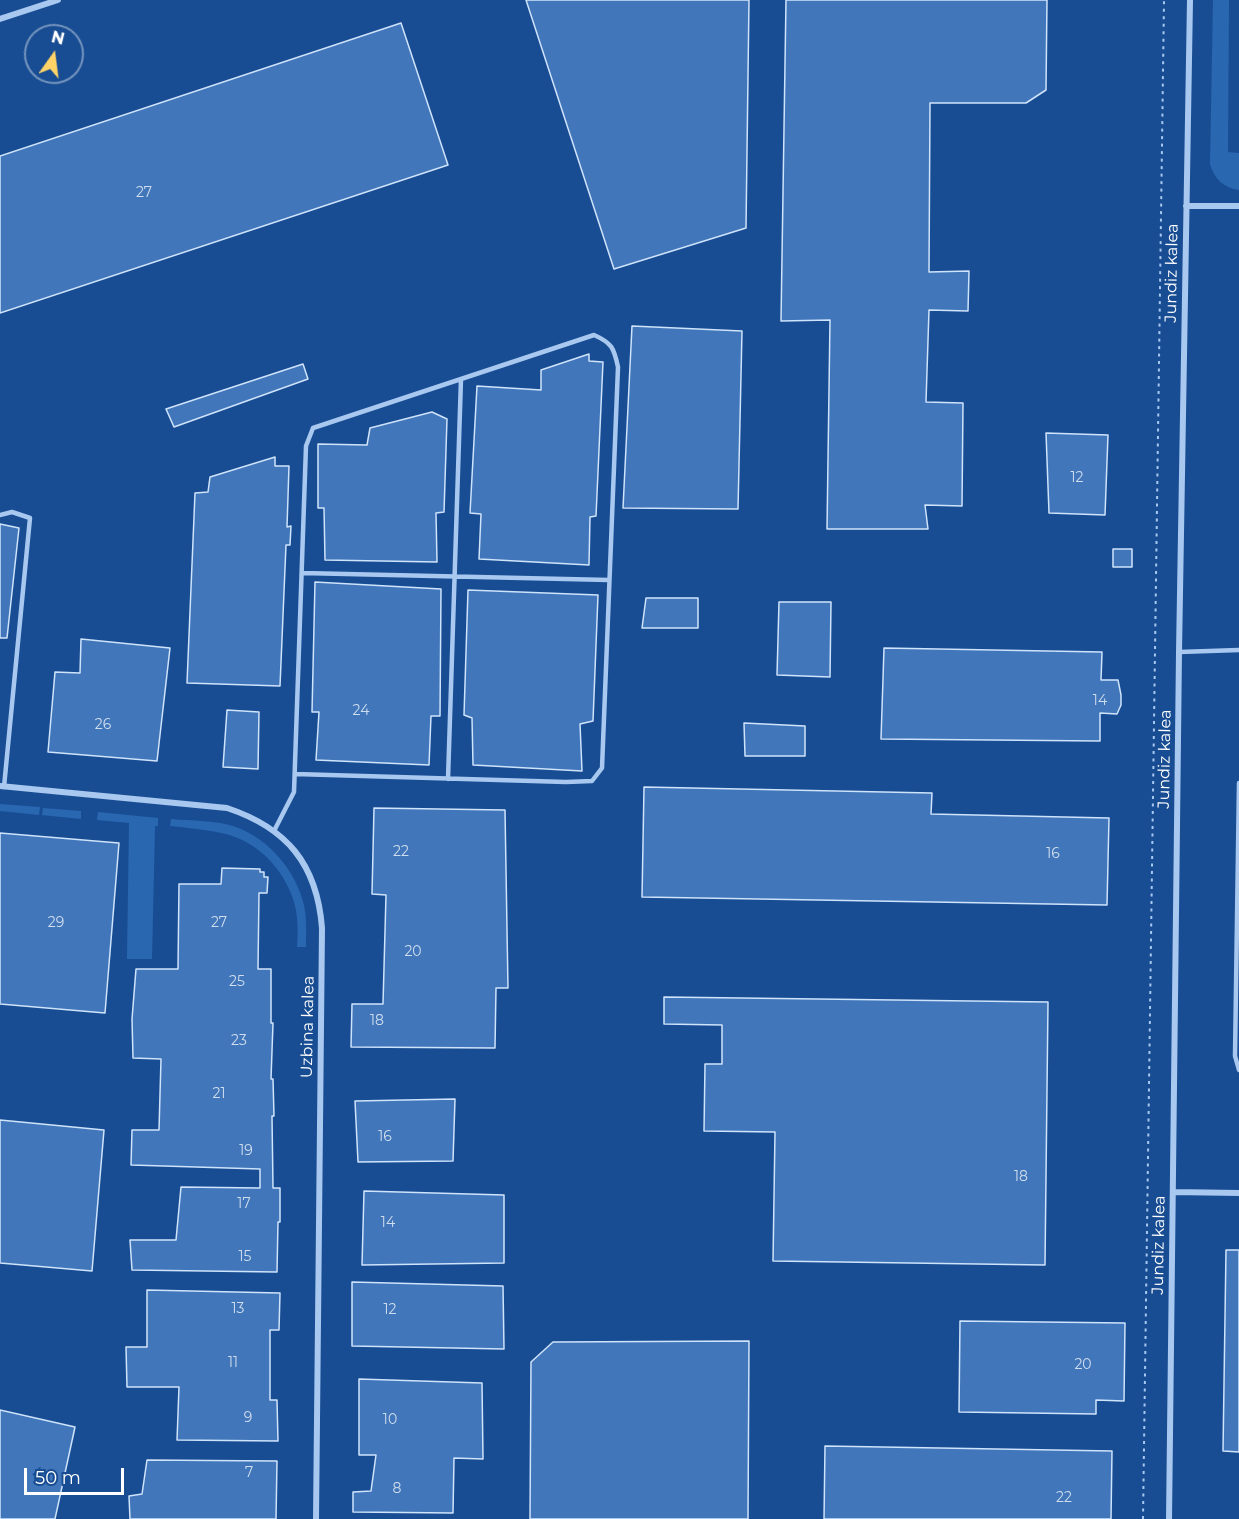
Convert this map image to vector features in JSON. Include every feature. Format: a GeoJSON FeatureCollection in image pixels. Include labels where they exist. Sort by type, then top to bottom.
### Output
{"type":"FeatureCollection","features":[{"type":"Feature","properties":{"kind":"street"},"geometry":{"type":"LineString","coordinates":[[0,19],[58,0]]}},
{"type":"Feature","properties":{"kind":"street","name":"Jundiz kalea"},"geometry":{"type":"LineString","coordinates":[[1169,1519],[1179,652],[1190,0]]}},
{"type":"Feature","properties":{"kind":"street"},"geometry":{"type":"LineString","coordinates":[[1186,206],[1239,206]]}},
{"type":"Feature","properties":{"kind":"street","name":"Uzbina kalea"},"geometry":{"type":"LineString","coordinates":[[2,786],[227,808],[243,813],[274,831],[290,844],[302,861],[317,891],[322,928],[316,1519]]}},
{"type":"Feature","properties":{"kind":"street"},"geometry":{"type":"LineString","coordinates":[[1173,1192],[1239,1193]]}},
{"type":"Feature","properties":{"kind":"lane"},"geometry":{"type":"LineString","coordinates":[[274,831],[294,792],[306,446],[313,428],[594,335],[607,341],[615,351],[618,367],[602,768],[592,781],[566,782],[295,774]]}},
{"type":"Feature","properties":{"kind":"lane"},"geometry":{"type":"LineString","coordinates":[[448,778],[462,379]]}},
{"type":"Feature","properties":{"kind":"lane"},"geometry":{"type":"LineString","coordinates":[[0,515],[12,512],[30,518],[2,786]]}},
{"type":"Feature","properties":{"kind":"lane"},"geometry":{"type":"LineString","coordinates":[[302,573],[609,580]]}},
{"type":"Feature","properties":{"kind":"lane"},"geometry":{"type":"LineString","coordinates":[[1179,652],[1239,650]]}},
{"type":"Feature","properties":{"kind":"lane"},"geometry":{"type":"LineString","coordinates":[[1239,783],[1235,1056],[1239,1070]]}},
{"type":"Feature","properties":{"kind":"path"},"geometry":{"type":"LineString","coordinates":[[1143,1519],[1164,0]]}},
{"type":"Feature","properties":{"kind":"shaded area"},"geometry":{"type":"Polygon","coordinates":[[[1213,0],[1229,0],[1228,152],[1239,153],[1239,190],[1220,182],[1210,164],[1213,0]]]}},
{"type":"Feature","properties":{"kind":"shaded area"},"geometry":{"type":"Polygon","coordinates":[[[0,804],[40,807],[39,815],[0,811],[0,804]]]}},
{"type":"Feature","properties":{"kind":"shaded area"},"geometry":{"type":"Polygon","coordinates":[[[43,808],[81,811],[81,819],[42,815],[43,808]]]}},
{"type":"Feature","properties":{"kind":"shaded area"},"geometry":{"type":"Polygon","coordinates":[[[98,812],[158,818],[158,826],[155,826],[152,959],[127,959],[129,823],[97,820],[98,812]]]}},
{"type":"Feature","properties":{"kind":"shaded area"},"geometry":{"type":"Polygon","coordinates":[[[171,819],[212,822],[236,827],[248,832],[270,848],[288,869],[300,892],[306,916],[306,947],[297,947],[296,910],[287,885],[272,862],[239,838],[205,830],[170,826],[171,819]]]}},
{"type":"Feature","properties":{"kind":"building"},"geometry":{"type":"Polygon","coordinates":[[[526,0],[749,0],[746,228],[614,269],[526,0]]]}},
{"type":"Feature","properties":{"kind":"building"},"geometry":{"type":"Polygon","coordinates":[[[786,0],[1047,0],[1046,90],[1026,103],[930,103],[929,272],[969,271],[968,311],[929,310],[926,402],[963,403],[962,506],[925,505],[928,529],[827,529],[830,320],[781,321],[786,0]]]}},
{"type":"Feature","properties":{"kind":"building"},"geometry":{"type":"Polygon","coordinates":[[[401,23],[448,165],[0,313],[0,156],[401,23]]]}},
{"type":"Feature","properties":{"kind":"building"},"geometry":{"type":"Polygon","coordinates":[[[632,326],[742,331],[738,509],[623,508],[632,326]]]}},
{"type":"Feature","properties":{"kind":"building"},"geometry":{"type":"Polygon","coordinates":[[[589,354],[589,361],[603,362],[596,516],[590,517],[589,565],[479,559],[481,514],[470,513],[477,386],[541,390],[541,370],[589,354]]]}},
{"type":"Feature","properties":{"kind":"building"},"geometry":{"type":"Polygon","coordinates":[[[303,364],[308,379],[174,427],[166,409],[303,364]]]}},
{"type":"Feature","properties":{"kind":"building"},"geometry":{"type":"Polygon","coordinates":[[[432,412],[447,419],[444,512],[436,513],[437,562],[325,560],[324,508],[318,508],[318,444],[367,445],[370,428],[432,412]]]}},
{"type":"Feature","properties":{"kind":"building"},"geometry":{"type":"Polygon","coordinates":[[[1046,433],[1108,435],[1105,515],[1049,513],[1046,433]]]}},
{"type":"Feature","properties":{"kind":"building"},"geometry":{"type":"Polygon","coordinates":[[[275,457],[275,466],[289,466],[287,527],[291,526],[290,545],[286,545],[280,686],[187,683],[195,493],[208,492],[210,477],[275,457]]]}},
{"type":"Feature","properties":{"kind":"building"},"geometry":{"type":"Polygon","coordinates":[[[0,524],[19,528],[7,638],[0,638],[0,524]]]}},
{"type":"Feature","properties":{"kind":"building"},"geometry":{"type":"Polygon","coordinates":[[[1113,549],[1132,549],[1132,567],[1113,567],[1113,549]]]}},
{"type":"Feature","properties":{"kind":"building"},"geometry":{"type":"Polygon","coordinates":[[[315,582],[441,589],[440,716],[431,716],[429,765],[316,760],[319,712],[312,712],[315,582]]]}},
{"type":"Feature","properties":{"kind":"building"},"geometry":{"type":"Polygon","coordinates":[[[468,590],[598,595],[593,721],[580,724],[582,771],[473,765],[472,718],[464,715],[468,590]]]}},
{"type":"Feature","properties":{"kind":"building"},"geometry":{"type":"Polygon","coordinates":[[[646,598],[698,598],[698,628],[642,628],[646,598]]]}},
{"type":"Feature","properties":{"kind":"building"},"geometry":{"type":"Polygon","coordinates":[[[779,602],[831,602],[830,677],[777,675],[779,602]]]}},
{"type":"Feature","properties":{"kind":"building"},"geometry":{"type":"Polygon","coordinates":[[[81,639],[170,648],[157,761],[48,752],[55,672],[80,673],[81,639]]]}},
{"type":"Feature","properties":{"kind":"building"},"geometry":{"type":"Polygon","coordinates":[[[884,648],[1102,652],[1101,680],[1118,680],[1121,705],[1117,714],[1100,713],[1100,741],[881,739],[884,648]]]}},
{"type":"Feature","properties":{"kind":"building"},"geometry":{"type":"Polygon","coordinates":[[[227,710],[259,712],[258,769],[223,767],[227,710]]]}},
{"type":"Feature","properties":{"kind":"building"},"geometry":{"type":"Polygon","coordinates":[[[744,723],[805,726],[805,756],[745,756],[744,723]]]}},
{"type":"Feature","properties":{"kind":"building"},"geometry":{"type":"Polygon","coordinates":[[[644,787],[932,793],[931,814],[1109,818],[1107,905],[642,897],[644,787]]]}},
{"type":"Feature","properties":{"kind":"building"},"geometry":{"type":"Polygon","coordinates":[[[374,808],[505,810],[508,988],[496,988],[495,1048],[351,1047],[352,1004],[383,1004],[386,895],[372,894],[374,808]]]}},
{"type":"Feature","properties":{"kind":"building"},"geometry":{"type":"Polygon","coordinates":[[[0,833],[119,843],[105,1013],[0,1004],[0,833]]]}},
{"type":"Feature","properties":{"kind":"building"},"geometry":{"type":"Polygon","coordinates":[[[222,868],[260,869],[260,872],[264,872],[264,877],[268,877],[267,893],[259,893],[258,969],[271,969],[273,1188],[280,1188],[277,1272],[132,1270],[130,1240],[176,1240],[181,1187],[260,1188],[260,1169],[131,1165],[132,1130],[159,1130],[161,1059],[133,1058],[132,1019],[136,969],[178,969],[179,884],[221,884],[222,868]]]}},
{"type":"Feature","properties":{"kind":"building"},"geometry":{"type":"Polygon","coordinates":[[[664,997],[1048,1002],[1045,1265],[773,1261],[775,1132],[704,1131],[705,1064],[722,1064],[722,1025],[664,1024],[664,997]]]}},
{"type":"Feature","properties":{"kind":"building"},"geometry":{"type":"Polygon","coordinates":[[[455,1099],[453,1161],[358,1162],[355,1101],[455,1099]]]}},
{"type":"Feature","properties":{"kind":"building"},"geometry":{"type":"Polygon","coordinates":[[[0,1120],[104,1130],[92,1271],[0,1263],[0,1120]]]}},
{"type":"Feature","properties":{"kind":"building"},"geometry":{"type":"Polygon","coordinates":[[[364,1191],[504,1195],[504,1263],[362,1265],[364,1191]]]}},
{"type":"Feature","properties":{"kind":"building"},"geometry":{"type":"Polygon","coordinates":[[[1226,1250],[1239,1250],[1239,1452],[1223,1451],[1226,1250]]]}},
{"type":"Feature","properties":{"kind":"building"},"geometry":{"type":"Polygon","coordinates":[[[352,1282],[503,1286],[504,1349],[352,1346],[352,1282]]]}},
{"type":"Feature","properties":{"kind":"building"},"geometry":{"type":"Polygon","coordinates":[[[147,1290],[280,1293],[279,1330],[270,1330],[270,1400],[277,1400],[278,1441],[177,1440],[179,1387],[127,1387],[126,1347],[147,1347],[147,1290]]]}},
{"type":"Feature","properties":{"kind":"building"},"geometry":{"type":"Polygon","coordinates":[[[960,1321],[1125,1323],[1124,1401],[1096,1400],[1096,1414],[959,1412],[960,1321]]]}},
{"type":"Feature","properties":{"kind":"building"},"geometry":{"type":"Polygon","coordinates":[[[749,1341],[748,1519],[530,1519],[531,1362],[553,1342],[749,1341]]]}},
{"type":"Feature","properties":{"kind":"building"},"geometry":{"type":"Polygon","coordinates":[[[359,1379],[482,1383],[483,1459],[454,1458],[453,1513],[353,1512],[353,1492],[371,1491],[376,1455],[359,1455],[359,1379]]]}},
{"type":"Feature","properties":{"kind":"building"},"geometry":{"type":"Polygon","coordinates":[[[0,1410],[75,1427],[55,1519],[0,1519],[0,1410]]]}},
{"type":"Feature","properties":{"kind":"building"},"geometry":{"type":"Polygon","coordinates":[[[825,1446],[1112,1451],[1111,1519],[824,1519],[825,1446]]]}},
{"type":"Feature","properties":{"kind":"building"},"geometry":{"type":"Polygon","coordinates":[[[147,1460],[277,1461],[276,1519],[130,1519],[129,1496],[142,1494],[147,1460]]]}}]}
